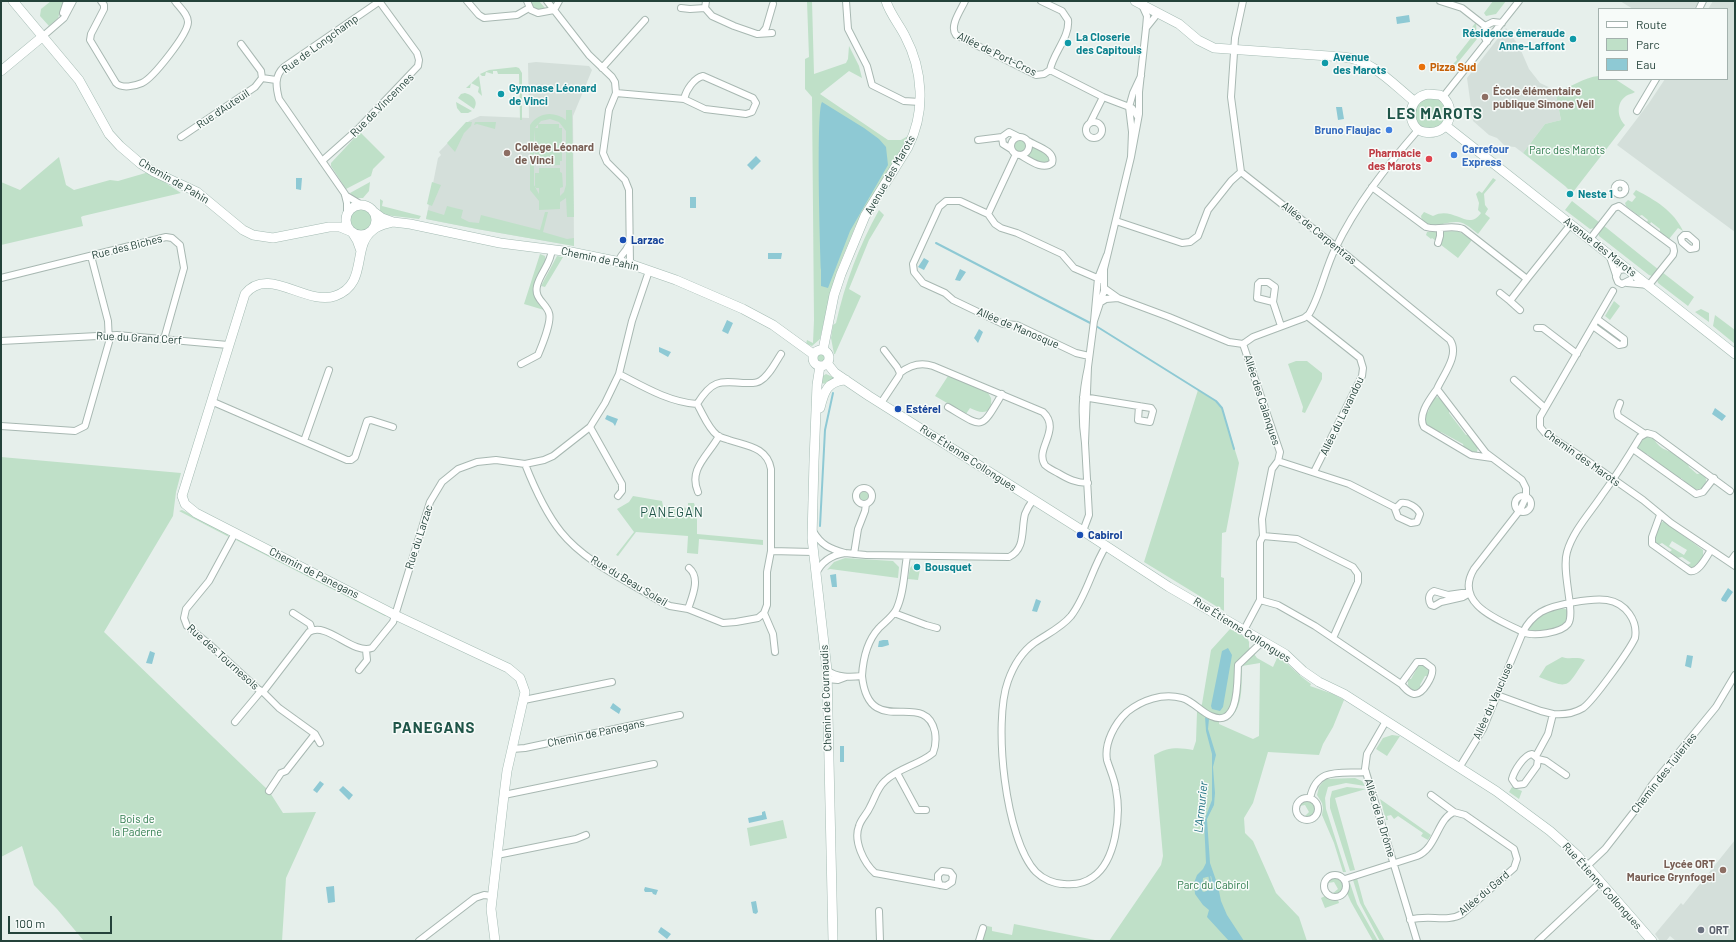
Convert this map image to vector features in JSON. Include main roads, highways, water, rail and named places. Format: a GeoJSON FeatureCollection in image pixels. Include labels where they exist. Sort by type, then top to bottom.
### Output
{"type":"FeatureCollection","features":[{"type":"Feature","properties":{"kind":"water"},"geometry":{"type":"Polygon","coordinates":[[[1409,15],[1410,22],[1397,24],[1396,17],[1409,15]]]}},
{"type":"Feature","properties":{"kind":"water"},"geometry":{"type":"Polygon","coordinates":[[[822,102],[879,139],[886,147],[888,165],[850,231],[828,288],[821,286],[819,129],[822,102]]]}},
{"type":"Feature","properties":{"kind":"water"},"geometry":{"type":"Polygon","coordinates":[[[1336,107],[1342,107],[1344,119],[1338,120],[1336,107]]]}},
{"type":"Feature","properties":{"kind":"water"},"geometry":{"type":"Polygon","coordinates":[[[756,156],[761,161],[752,170],[747,165],[756,156]]]}},
{"type":"Feature","properties":{"kind":"water"},"geometry":{"type":"Polygon","coordinates":[[[296,178],[302,178],[301,190],[296,189],[296,178]]]}},
{"type":"Feature","properties":{"kind":"water"},"geometry":{"type":"Polygon","coordinates":[[[690,197],[696,197],[696,208],[690,208],[690,197]]]}},
{"type":"Feature","properties":{"kind":"water"},"geometry":{"type":"Polygon","coordinates":[[[768,253],[782,253],[781,259],[768,259],[768,253]]]}},
{"type":"Feature","properties":{"kind":"water"},"geometry":{"type":"Polygon","coordinates":[[[924,258],[929,261],[924,270],[918,267],[924,258]]]}},
{"type":"Feature","properties":{"kind":"water"},"geometry":{"type":"Polygon","coordinates":[[[960,269],[966,272],[960,281],[955,280],[960,269]]]}},
{"type":"Feature","properties":{"kind":"water"},"geometry":{"type":"Polygon","coordinates":[[[727,320],[733,323],[728,334],[722,331],[727,320]]]}},
{"type":"Feature","properties":{"kind":"water"},"geometry":{"type":"Polygon","coordinates":[[[979,329],[983,332],[978,343],[974,338],[979,329]]]}},
{"type":"Feature","properties":{"kind":"water"},"geometry":{"type":"Polygon","coordinates":[[[659,347],[671,352],[668,357],[659,352],[659,347]]]}},
{"type":"Feature","properties":{"kind":"water"},"geometry":{"type":"Polygon","coordinates":[[[1715,408],[1726,416],[1722,421],[1712,414],[1715,408]]]}},
{"type":"Feature","properties":{"kind":"water"},"geometry":{"type":"Polygon","coordinates":[[[607,415],[618,419],[615,426],[613,423],[605,419],[607,415]]]}},
{"type":"Feature","properties":{"kind":"water"},"geometry":{"type":"Polygon","coordinates":[[[836,574],[837,587],[832,587],[830,575],[836,574]]]}},
{"type":"Feature","properties":{"kind":"water"},"geometry":{"type":"Polygon","coordinates":[[[1728,588],[1733,592],[1726,602],[1722,601],[1721,599],[1728,588]]]}},
{"type":"Feature","properties":{"kind":"water"},"geometry":{"type":"Polygon","coordinates":[[[1036,599],[1041,601],[1037,612],[1032,611],[1036,599]]]}},
{"type":"Feature","properties":{"kind":"water"},"geometry":{"type":"Polygon","coordinates":[[[888,640],[889,645],[878,647],[879,641],[888,640]]]}},
{"type":"Feature","properties":{"kind":"water"},"geometry":{"type":"Polygon","coordinates":[[[1228,648],[1232,655],[1223,707],[1220,711],[1212,709],[1211,706],[1222,651],[1228,648]]]}},
{"type":"Feature","properties":{"kind":"water"},"geometry":{"type":"Polygon","coordinates":[[[150,651],[155,653],[152,664],[146,663],[150,651]]]}},
{"type":"Feature","properties":{"kind":"water"},"geometry":{"type":"Polygon","coordinates":[[[1687,655],[1693,656],[1691,668],[1685,666],[1687,655]]]}},
{"type":"Feature","properties":{"kind":"water"},"geometry":{"type":"Polygon","coordinates":[[[613,703],[621,709],[619,714],[610,708],[613,703]]]}},
{"type":"Feature","properties":{"kind":"water"},"geometry":{"type":"Polygon","coordinates":[[[1205,717],[1209,719],[1208,729],[1216,755],[1213,767],[1215,793],[1214,805],[1207,819],[1210,863],[1218,886],[1221,901],[1227,915],[1244,941],[1229,941],[1207,917],[1209,910],[1203,905],[1195,894],[1194,883],[1197,875],[1206,863],[1204,821],[1212,800],[1212,754],[1206,731],[1205,717]],[[1211,876],[1203,878],[1202,891],[1204,892],[1210,888],[1211,876]]]}},
{"type":"Feature","properties":{"kind":"water"},"geometry":{"type":"Polygon","coordinates":[[[840,746],[844,746],[844,762],[840,762],[840,746]]]}},
{"type":"Feature","properties":{"kind":"water"},"geometry":{"type":"Polygon","coordinates":[[[320,781],[324,784],[317,793],[313,790],[320,781]]]}},
{"type":"Feature","properties":{"kind":"water"},"geometry":{"type":"Polygon","coordinates":[[[343,786],[353,795],[349,800],[339,790],[343,786]]]}},
{"type":"Feature","properties":{"kind":"water"},"geometry":{"type":"Polygon","coordinates":[[[765,811],[767,819],[749,823],[748,818],[762,815],[762,812],[765,811]]]}},
{"type":"Feature","properties":{"kind":"water"},"geometry":{"type":"Polygon","coordinates":[[[334,886],[335,902],[328,903],[326,887],[334,886]]]}},
{"type":"Feature","properties":{"kind":"water"},"geometry":{"type":"Polygon","coordinates":[[[645,887],[658,890],[656,895],[652,892],[645,892],[645,887]]]}},
{"type":"Feature","properties":{"kind":"water"},"geometry":{"type":"Polygon","coordinates":[[[756,901],[758,912],[756,914],[753,913],[751,902],[756,901]]]}},
{"type":"Feature","properties":{"kind":"water"},"geometry":{"type":"Polygon","coordinates":[[[661,927],[671,934],[667,939],[658,932],[661,927]]]}},
{"type":"Feature","properties":{"kind":"waterway"},"geometry":{"type":"LineString","coordinates":[[936,243],[1096,326],[1216,401],[1222,408],[1234,449]]}},
{"type":"Feature","properties":{"kind":"waterway"},"geometry":{"type":"LineString","coordinates":[[820,526],[825,430],[833,393]]}},
{"type":"Feature","properties":{"kind":"waterway","name":"L'Armurier"},"geometry":{"type":"LineString","coordinates":[[1209,874],[1211,886]]}},
{"type":"Feature","properties":{"kind":"place","name":"Résidence émeraude Anne-Laffont"},"geometry":{"type":"Point","coordinates":[1573,39]}},
{"type":"Feature","properties":{"kind":"place","name":"La Closerie des Capitouls"},"geometry":{"type":"Point","coordinates":[1068,43]}},
{"type":"Feature","properties":{"kind":"place","name":"Avenue des Marots"},"geometry":{"type":"Point","coordinates":[1325,63]}},
{"type":"Feature","properties":{"kind":"place","name":"Pizza Sud"},"geometry":{"type":"Point","coordinates":[1422,67]}},
{"type":"Feature","properties":{"kind":"place","name":"Gymnase Léonard de Vinci"},"geometry":{"type":"Point","coordinates":[501,94]}},
{"type":"Feature","properties":{"kind":"place","name":"École élémentaire publique Simone Veil"},"geometry":{"type":"Point","coordinates":[1485,97]}},
{"type":"Feature","properties":{"kind":"place","name":"Bruno Flaujac"},"geometry":{"type":"Point","coordinates":[1389,130]}},
{"type":"Feature","properties":{"kind":"place","name":"Collège Léonard de Vinci"},"geometry":{"type":"Point","coordinates":[507,153]}},
{"type":"Feature","properties":{"kind":"place","name":"Carrefour Express"},"geometry":{"type":"Point","coordinates":[1454,155]}},
{"type":"Feature","properties":{"kind":"place","name":"Pharmacie des Marots"},"geometry":{"type":"Point","coordinates":[1429,159]}},
{"type":"Feature","properties":{"kind":"place","name":"Neste 1"},"geometry":{"type":"Point","coordinates":[1570,194]}},
{"type":"Feature","properties":{"kind":"place","name":"Larzac"},"geometry":{"type":"Point","coordinates":[623,240]}},
{"type":"Feature","properties":{"kind":"place","name":"Estérel"},"geometry":{"type":"Point","coordinates":[898,409]}},
{"type":"Feature","properties":{"kind":"place","name":"Cabirol"},"geometry":{"type":"Point","coordinates":[1080,535]}},
{"type":"Feature","properties":{"kind":"place","name":"Bousquet"},"geometry":{"type":"Point","coordinates":[917,567]}},
{"type":"Feature","properties":{"kind":"place","name":"Lycée ORT Maurice Grynfogel"},"geometry":{"type":"Point","coordinates":[1723,870]}},
{"type":"Feature","properties":{"kind":"place","name":"ORT"},"geometry":{"type":"Point","coordinates":[1701,930]}},
{"type":"Feature","properties":{"kind":"district","name":"LES MAROTS"},"geometry":{"type":"Point","coordinates":[1435,114]}},
{"type":"Feature","properties":{"kind":"district","name":"PANEGAN"},"geometry":{"type":"Point","coordinates":[672,513]}},
{"type":"Feature","properties":{"kind":"district","name":"PANEGANS"},"geometry":{"type":"Point","coordinates":[434,728]}},
{"type":"Feature","properties":{"kind":"park label","name":"Parc des Marots"},"geometry":{"type":"Point","coordinates":[1567,150]}},
{"type":"Feature","properties":{"kind":"park label","name":"Bois de la Paderne"},"geometry":{"type":"Point","coordinates":[137,825]}},
{"type":"Feature","properties":{"kind":"park label","name":"Parc du Cabirol"},"geometry":{"type":"Point","coordinates":[1213,885]}}]}
